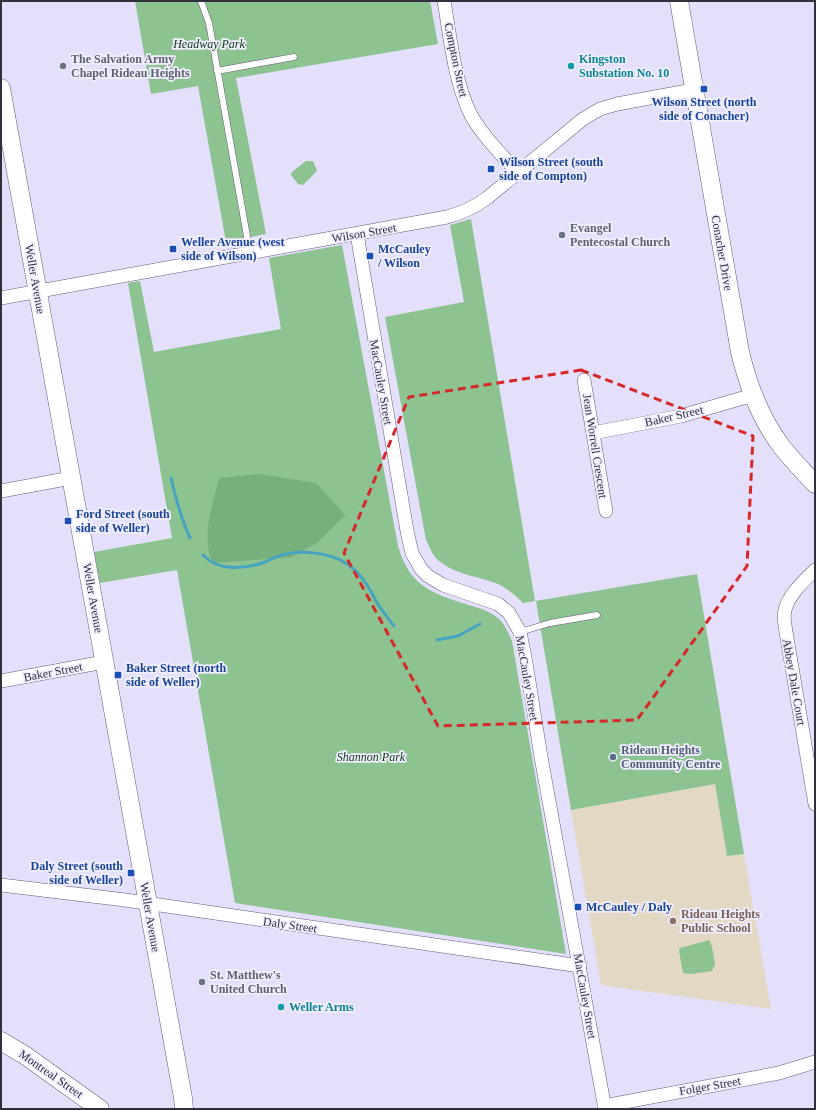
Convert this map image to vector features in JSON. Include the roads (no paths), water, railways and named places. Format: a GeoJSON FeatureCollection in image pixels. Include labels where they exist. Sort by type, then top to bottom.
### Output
{"type":"FeatureCollection","features":[{"type":"Feature","properties":{"kind":"street","name":"Compton Street"},"geometry":{"type":"LineString","coordinates":[[444,1],[462,91],[469,112],[479,128],[518,173]]}},
{"type":"Feature","properties":{"kind":"street","name":"Conacher Drive"},"geometry":{"type":"LineString","coordinates":[[678,1],[740,352],[753,395],[768,424],[782,447],[815,484]]}},
{"type":"Feature","properties":{"kind":"street","name":"Wilson Street"},"geometry":{"type":"LineString","coordinates":[[1,298],[447,218],[462,213],[488,198],[583,119],[600,109],[617,104],[693,90]]}},
{"type":"Feature","properties":{"kind":"street","name":"Weller Avenue"},"geometry":{"type":"LineString","coordinates":[[2,99],[148,904],[183,1106]]}},
{"type":"Feature","properties":{"kind":"street","name":"MacCauley Street"},"geometry":{"type":"LineString","coordinates":[[357,234],[405,524],[412,553],[421,569],[436,581],[489,600],[505,609],[515,622],[520,632],[541,757],[605,1107]]}},
{"type":"Feature","properties":{"kind":"street","name":"Jean Worrell Crescent"},"geometry":{"type":"LineString","coordinates":[[584,380],[606,512]]}},
{"type":"Feature","properties":{"kind":"street","name":"Baker Street"},"geometry":{"type":"LineString","coordinates":[[593,433],[682,416],[753,395]]}},
{"type":"Feature","properties":{"kind":"street"},"geometry":{"type":"LineString","coordinates":[[1,491],[71,478]]}},
{"type":"Feature","properties":{"kind":"street","name":"Abbey Dale Court"},"geometry":{"type":"LineString","coordinates":[[815,570],[800,586],[784,611],[786,632],[815,804]]}},
{"type":"Feature","properties":{"kind":"street","name":"Baker Street"},"geometry":{"type":"LineString","coordinates":[[1,682],[104,662]]}},
{"type":"Feature","properties":{"kind":"street","name":"Daly Street"},"geometry":{"type":"LineString","coordinates":[[1,885],[148,904],[580,966]]}},
{"type":"Feature","properties":{"kind":"street","name":"Montreal Street"},"geometry":{"type":"LineString","coordinates":[[1,1041],[26,1056],[100,1109]]}},
{"type":"Feature","properties":{"kind":"street","name":"Folger Street"},"geometry":{"type":"LineString","coordinates":[[605,1107],[779,1074],[815,1062]]}},
{"type":"Feature","properties":{"kind":"lane"},"geometry":{"type":"LineString","coordinates":[[202,1],[209,23],[250,253]]}},
{"type":"Feature","properties":{"kind":"lane"},"geometry":{"type":"LineString","coordinates":[[217,72],[294,57]]}},
{"type":"Feature","properties":{"kind":"lane"},"geometry":{"type":"LineString","coordinates":[[520,632],[550,623],[596,615]]}},
{"type":"Feature","properties":{"kind":"waterway"},"geometry":{"type":"LineString","coordinates":[[171,478],[181,516],[190,538]]}},
{"type":"Feature","properties":{"kind":"waterway"},"geometry":{"type":"LineString","coordinates":[[203,555],[217,564],[232,568],[265,562],[277,556],[304,552],[323,554],[332,557],[347,564],[361,576],[380,608],[394,626]]}},
{"type":"Feature","properties":{"kind":"waterway"},"geometry":{"type":"LineString","coordinates":[[437,640],[458,636],[480,624]]}},
{"type":"Feature","properties":{"kind":"place","name":"The Salvation Army Chapel Rideau Heights"},"geometry":{"type":"Point","coordinates":[63,66]}},
{"type":"Feature","properties":{"kind":"place","name":"Kingston Substation No. 10"},"geometry":{"type":"Point","coordinates":[571,66]}},
{"type":"Feature","properties":{"kind":"place","name":"Wilson Street (north side of Conacher)"},"geometry":{"type":"Point","coordinates":[704,89]}},
{"type":"Feature","properties":{"kind":"place","name":"Wilson Street (south side of Compton)"},"geometry":{"type":"Point","coordinates":[491,169]}},
{"type":"Feature","properties":{"kind":"place","name":"Evangel Pentecostal Church"},"geometry":{"type":"Point","coordinates":[562,235]}},
{"type":"Feature","properties":{"kind":"place","name":"Weller Avenue (west side of Wilson)"},"geometry":{"type":"Point","coordinates":[173,249]}},
{"type":"Feature","properties":{"kind":"place","name":"McCauley / Wilson"},"geometry":{"type":"Point","coordinates":[370,256]}},
{"type":"Feature","properties":{"kind":"place","name":"Ford Street (south side of Weller)"},"geometry":{"type":"Point","coordinates":[68,521]}},
{"type":"Feature","properties":{"kind":"place","name":"Baker Street (north side of Weller)"},"geometry":{"type":"Point","coordinates":[118,675]}},
{"type":"Feature","properties":{"kind":"place","name":"Rideau Heights Community Centre"},"geometry":{"type":"Point","coordinates":[613,757]}},
{"type":"Feature","properties":{"kind":"place","name":"Daly Street (south side of Weller)"},"geometry":{"type":"Point","coordinates":[131,873]}},
{"type":"Feature","properties":{"kind":"place","name":"McCauley / Daly"},"geometry":{"type":"Point","coordinates":[578,907]}},
{"type":"Feature","properties":{"kind":"place","name":"Rideau Heights Public School"},"geometry":{"type":"Point","coordinates":[673,921]}},
{"type":"Feature","properties":{"kind":"place","name":"St. Matthew's United Church"},"geometry":{"type":"Point","coordinates":[202,982]}},
{"type":"Feature","properties":{"kind":"place","name":"Weller Arms"},"geometry":{"type":"Point","coordinates":[281,1007]}},
{"type":"Feature","properties":{"kind":"park label","name":"Headway Park"},"geometry":{"type":"Point","coordinates":[209,44]}},
{"type":"Feature","properties":{"kind":"park label","name":"Shannon Park"},"geometry":{"type":"Point","coordinates":[371,757]}}]}
